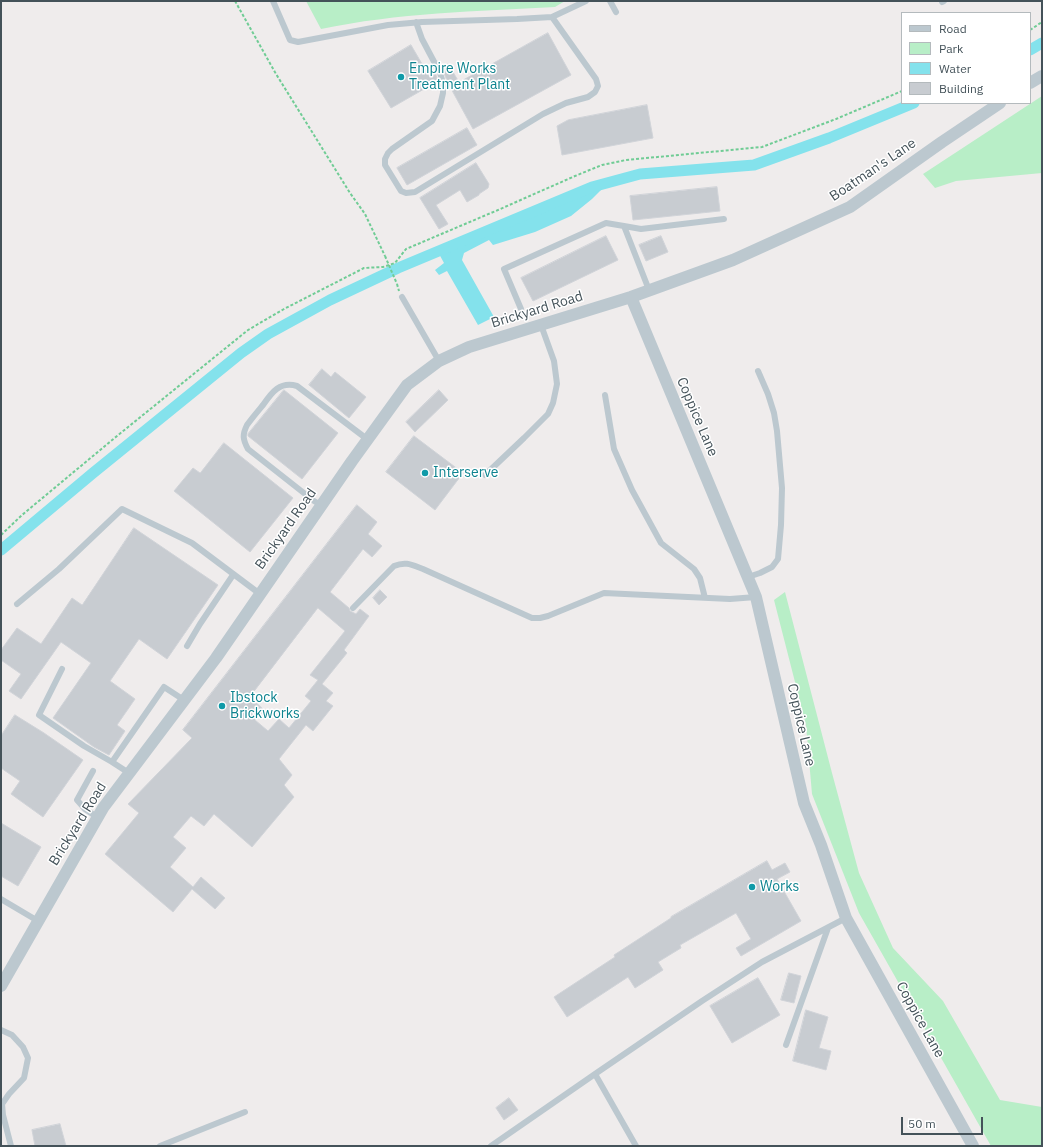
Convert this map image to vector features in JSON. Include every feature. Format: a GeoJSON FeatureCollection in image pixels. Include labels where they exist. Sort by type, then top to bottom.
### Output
{"type":"FeatureCollection","features":[{"type":"Feature","properties":{"kind":"street"},"geometry":{"type":"LineString","coordinates":[[1031,82],[1042,76]]}},
{"type":"Feature","properties":{"kind":"street","name":"Boatman's Lane"},"geometry":{"type":"LineString","coordinates":[[733,260],[850,207],[999,104]]}},
{"type":"Feature","properties":{"kind":"street","name":"Brickyard Road"},"geometry":{"type":"LineString","coordinates":[[1,986],[103,808],[216,658],[367,439],[407,385],[439,361],[469,347],[631,297],[733,260]]}},
{"type":"Feature","properties":{"kind":"street","name":"Coppice Lane"},"geometry":{"type":"LineString","coordinates":[[631,297],[756,597],[804,803],[821,845],[846,918],[973,1146]]}},
{"type":"Feature","properties":{"kind":"lane"},"geometry":{"type":"LineString","coordinates":[[273,1],[290,40],[298,42],[388,25],[416,22],[517,19],[552,16],[586,1]]}},
{"type":"Feature","properties":{"kind":"lane"},"geometry":{"type":"LineString","coordinates":[[610,1],[616,12]]}},
{"type":"Feature","properties":{"kind":"lane"},"geometry":{"type":"LineString","coordinates":[[416,22],[422,39],[440,73],[443,83],[443,93],[440,106],[432,121],[392,149],[385,159],[385,165],[401,191],[406,194],[415,192],[543,114],[566,103],[588,97],[595,92],[598,86],[596,79],[552,16]]}},
{"type":"Feature","properties":{"kind":"lane"},"geometry":{"type":"LineString","coordinates":[[521,309],[504,269],[606,223],[641,229],[724,219]]}},
{"type":"Feature","properties":{"kind":"lane"},"geometry":{"type":"LineString","coordinates":[[624,226],[649,290]]}},
{"type":"Feature","properties":{"kind":"lane"},"geometry":{"type":"LineString","coordinates":[[402,298],[439,361]]}},
{"type":"Feature","properties":{"kind":"lane"},"geometry":{"type":"LineString","coordinates":[[485,475],[548,414],[553,403],[557,384],[554,361],[541,325]]}},
{"type":"Feature","properties":{"kind":"lane"},"geometry":{"type":"LineString","coordinates":[[748,577],[772,567],[778,559],[782,525],[782,488],[777,431],[774,413],[768,394],[758,371]]}},
{"type":"Feature","properties":{"kind":"lane"},"geometry":{"type":"LineString","coordinates":[[321,505],[248,449],[243,437],[247,425],[273,392],[279,387],[292,384],[297,386],[367,439]]}},
{"type":"Feature","properties":{"kind":"lane"},"geometry":{"type":"LineString","coordinates":[[605,395],[614,449],[632,490],[661,543],[682,558],[694,569],[700,578],[706,598]]}},
{"type":"Feature","properties":{"kind":"lane"},"geometry":{"type":"LineString","coordinates":[[17,604],[60,569],[122,509],[192,543],[260,594]]}},
{"type":"Feature","properties":{"kind":"lane"},"geometry":{"type":"LineString","coordinates":[[353,608],[394,566],[408,563],[532,618],[548,616],[604,593],[730,599],[756,597]]}},
{"type":"Feature","properties":{"kind":"lane"},"geometry":{"type":"LineString","coordinates":[[186,646],[233,575]]}},
{"type":"Feature","properties":{"kind":"lane"},"geometry":{"type":"LineString","coordinates":[[62,670],[39,714],[84,746],[129,773]]}},
{"type":"Feature","properties":{"kind":"lane"},"geometry":{"type":"LineString","coordinates":[[112,762],[164,687],[184,700]]}},
{"type":"Feature","properties":{"kind":"lane"},"geometry":{"type":"LineString","coordinates":[[93,770],[77,800],[85,809],[97,818]]}},
{"type":"Feature","properties":{"kind":"lane"},"geometry":{"type":"LineString","coordinates":[[1,899],[38,920]]}},
{"type":"Feature","properties":{"kind":"lane"},"geometry":{"type":"LineString","coordinates":[[491,1146],[702,1001],[762,962],[846,918]]}},
{"type":"Feature","properties":{"kind":"lane"},"geometry":{"type":"LineString","coordinates":[[786,1045],[828,928]]}},
{"type":"Feature","properties":{"kind":"lane"},"geometry":{"type":"LineString","coordinates":[[1,1030],[12,1035],[16,1039],[23,1047],[28,1058],[24,1078],[2,1104],[3,1115],[11,1146]]}},
{"type":"Feature","properties":{"kind":"lane"},"geometry":{"type":"LineString","coordinates":[[595,1074],[636,1146]]}},
{"type":"Feature","properties":{"kind":"lane"},"geometry":{"type":"LineString","coordinates":[[160,1146],[245,1112]]}},
{"type":"Feature","properties":{"kind":"path"},"geometry":{"type":"LineString","coordinates":[[235,1],[280,80],[350,193],[365,214],[397,284]]}},
{"type":"Feature","properties":{"kind":"path"},"geometry":{"type":"LineString","coordinates":[[1031,29],[1042,22]]}},
{"type":"Feature","properties":{"kind":"path"},"geometry":{"type":"LineString","coordinates":[[1,535],[22,515],[117,436],[248,330],[284,309],[364,268],[382,267],[394,262],[406,249],[602,165],[626,160],[762,147],[836,119],[901,91]]}},
{"type":"Feature","properties":{"kind":"green space"},"geometry":{"type":"Polygon","coordinates":[[[306,1],[565,1],[555,7],[408,16],[379,19],[321,29],[306,1]]]}},
{"type":"Feature","properties":{"kind":"green space"},"geometry":{"type":"Polygon","coordinates":[[[1042,96],[1042,173],[956,181],[935,188],[923,174],[1031,104],[1042,96]]]}},
{"type":"Feature","properties":{"kind":"green space"},"geometry":{"type":"Polygon","coordinates":[[[785,592],[859,873],[893,948],[943,1001],[1000,1100],[1042,1107],[1042,1146],[991,1146],[859,913],[812,794],[806,725],[774,600],[785,592]]]}},
{"type":"Feature","properties":{"kind":"water"},"geometry":{"type":"Polygon","coordinates":[[[610,181],[592,199],[571,216],[535,232],[493,245],[489,240],[464,253],[462,260],[494,317],[478,325],[447,271],[439,275],[435,270],[444,263],[438,252],[592,187],[610,181]]]}},
{"type":"Feature","properties":{"kind":"building"},"geometry":{"type":"Polygon","coordinates":[[[548,33],[571,75],[473,129],[448,83],[442,68],[448,64],[459,82],[548,33]]]}},
{"type":"Feature","properties":{"kind":"building","name":"Empire Works Treatment Plant"},"geometry":{"type":"Polygon","coordinates":[[[411,45],[429,76],[435,72],[438,81],[391,108],[368,71],[411,45]]]}},
{"type":"Feature","properties":{"kind":"building"},"geometry":{"type":"Polygon","coordinates":[[[647,105],[653,138],[562,155],[557,126],[568,120],[647,105]]]}},
{"type":"Feature","properties":{"kind":"building"},"geometry":{"type":"Polygon","coordinates":[[[467,128],[477,145],[407,185],[397,168],[467,128]]]}},
{"type":"Feature","properties":{"kind":"building"},"geometry":{"type":"Polygon","coordinates":[[[476,163],[489,184],[488,188],[467,202],[460,190],[436,205],[448,224],[439,229],[420,198],[476,163]]]}},
{"type":"Feature","properties":{"kind":"building"},"geometry":{"type":"Polygon","coordinates":[[[717,187],[720,211],[633,220],[630,196],[717,187]]]}},
{"type":"Feature","properties":{"kind":"building"},"geometry":{"type":"Polygon","coordinates":[[[606,236],[618,260],[533,301],[521,278],[606,236]]]}},
{"type":"Feature","properties":{"kind":"building"},"geometry":{"type":"Polygon","coordinates":[[[661,236],[668,252],[646,261],[639,245],[661,236]]]}},
{"type":"Feature","properties":{"kind":"building"},"geometry":{"type":"Polygon","coordinates":[[[322,369],[331,377],[335,372],[366,397],[349,418],[309,385],[322,369]]]}},
{"type":"Feature","properties":{"kind":"building"},"geometry":{"type":"Polygon","coordinates":[[[284,390],[338,433],[302,479],[248,436],[248,434],[284,390]]]}},
{"type":"Feature","properties":{"kind":"building","name":"Interserve"},"geometry":{"type":"Polygon","coordinates":[[[439,390],[448,400],[415,432],[406,422],[439,390]]]}},
{"type":"Feature","properties":{"kind":"building","name":"Interserve"},"geometry":{"type":"Polygon","coordinates":[[[414,436],[463,473],[435,510],[386,472],[414,436]]]}},
{"type":"Feature","properties":{"kind":"building"},"geometry":{"type":"Polygon","coordinates":[[[224,443],[293,498],[250,552],[174,491],[193,468],[200,473],[224,443]]]}},
{"type":"Feature","properties":{"kind":"building","name":"Ibstock Brickworks"},"geometry":{"type":"Polygon","coordinates":[[[357,505],[377,522],[368,534],[382,546],[372,557],[363,549],[330,592],[349,608],[350,611],[356,614],[360,609],[369,616],[344,650],[347,653],[322,684],[333,693],[326,701],[333,706],[313,731],[306,725],[279,759],[292,775],[284,785],[294,797],[252,847],[214,814],[204,826],[191,816],[173,837],[186,848],[170,867],[193,887],[201,877],[225,898],[215,909],[192,889],[173,912],[105,854],[139,813],[128,804],[192,738],[183,730],[357,505]],[[318,608],[250,697],[264,710],[255,720],[268,731],[279,719],[289,728],[311,701],[305,696],[318,680],[310,675],[345,631],[318,608]]]}},
{"type":"Feature","properties":{"kind":"building"},"geometry":{"type":"Polygon","coordinates":[[[134,528],[218,585],[167,659],[139,639],[110,681],[135,699],[117,725],[125,731],[109,755],[94,747],[53,718],[91,663],[61,642],[21,699],[9,691],[21,674],[1,660],[1,650],[17,628],[41,644],[72,598],[82,605],[134,528]]]}},
{"type":"Feature","properties":{"kind":"building"},"geometry":{"type":"Polygon","coordinates":[[[380,590],[387,597],[379,605],[373,598],[380,590]]]}},
{"type":"Feature","properties":{"kind":"building"},"geometry":{"type":"Polygon","coordinates":[[[15,715],[83,760],[43,817],[11,794],[20,781],[1,768],[1,736],[15,715]]]}},
{"type":"Feature","properties":{"kind":"building"},"geometry":{"type":"Polygon","coordinates":[[[1,823],[41,847],[18,886],[1,876],[1,823]]]}},
{"type":"Feature","properties":{"kind":"building"},"geometry":{"type":"Polygon","coordinates":[[[767,861],[772,870],[785,863],[790,872],[777,879],[801,921],[741,956],[736,948],[751,939],[736,913],[680,945],[681,948],[658,962],[663,970],[635,988],[628,977],[567,1017],[554,997],[615,957],[614,955],[671,917],[767,861]]]}},
{"type":"Feature","properties":{"kind":"building"},"geometry":{"type":"Polygon","coordinates":[[[789,973],[801,976],[794,1003],[781,1000],[789,973]]]}},
{"type":"Feature","properties":{"kind":"building"},"geometry":{"type":"Polygon","coordinates":[[[758,978],[780,1015],[732,1043],[710,1006],[758,978]]]}},
{"type":"Feature","properties":{"kind":"building"},"geometry":{"type":"Polygon","coordinates":[[[806,1010],[828,1017],[819,1048],[831,1051],[826,1070],[793,1061],[806,1010]]]}},
{"type":"Feature","properties":{"kind":"building"},"geometry":{"type":"Polygon","coordinates":[[[509,1098],[518,1110],[504,1120],[496,1108],[509,1098]]]}},
{"type":"Feature","properties":{"kind":"building"},"geometry":{"type":"Polygon","coordinates":[[[60,1124],[66,1146],[35,1146],[32,1130],[60,1124]]]}},
{"type":"Feature","properties":{"kind":"waterway"},"geometry":{"type":"LineString","coordinates":[[1031,49],[1042,43]]}},
{"type":"Feature","properties":{"kind":"waterway"},"geometry":{"type":"LineString","coordinates":[[1,550],[241,353],[268,334],[330,300],[398,268],[592,187],[640,174],[754,165],[829,138],[912,104]]}},
{"type":"Feature","properties":{"kind":"place","name":"Empire Works Treatment Plant"},"geometry":{"type":"Point","coordinates":[401,77]}},
{"type":"Feature","properties":{"kind":"place","name":"Interserve"},"geometry":{"type":"Point","coordinates":[425,473]}},
{"type":"Feature","properties":{"kind":"place","name":"Ibstock Brickworks"},"geometry":{"type":"Point","coordinates":[222,706]}},
{"type":"Feature","properties":{"kind":"place","name":"Works"},"geometry":{"type":"Point","coordinates":[752,887]}}]}
